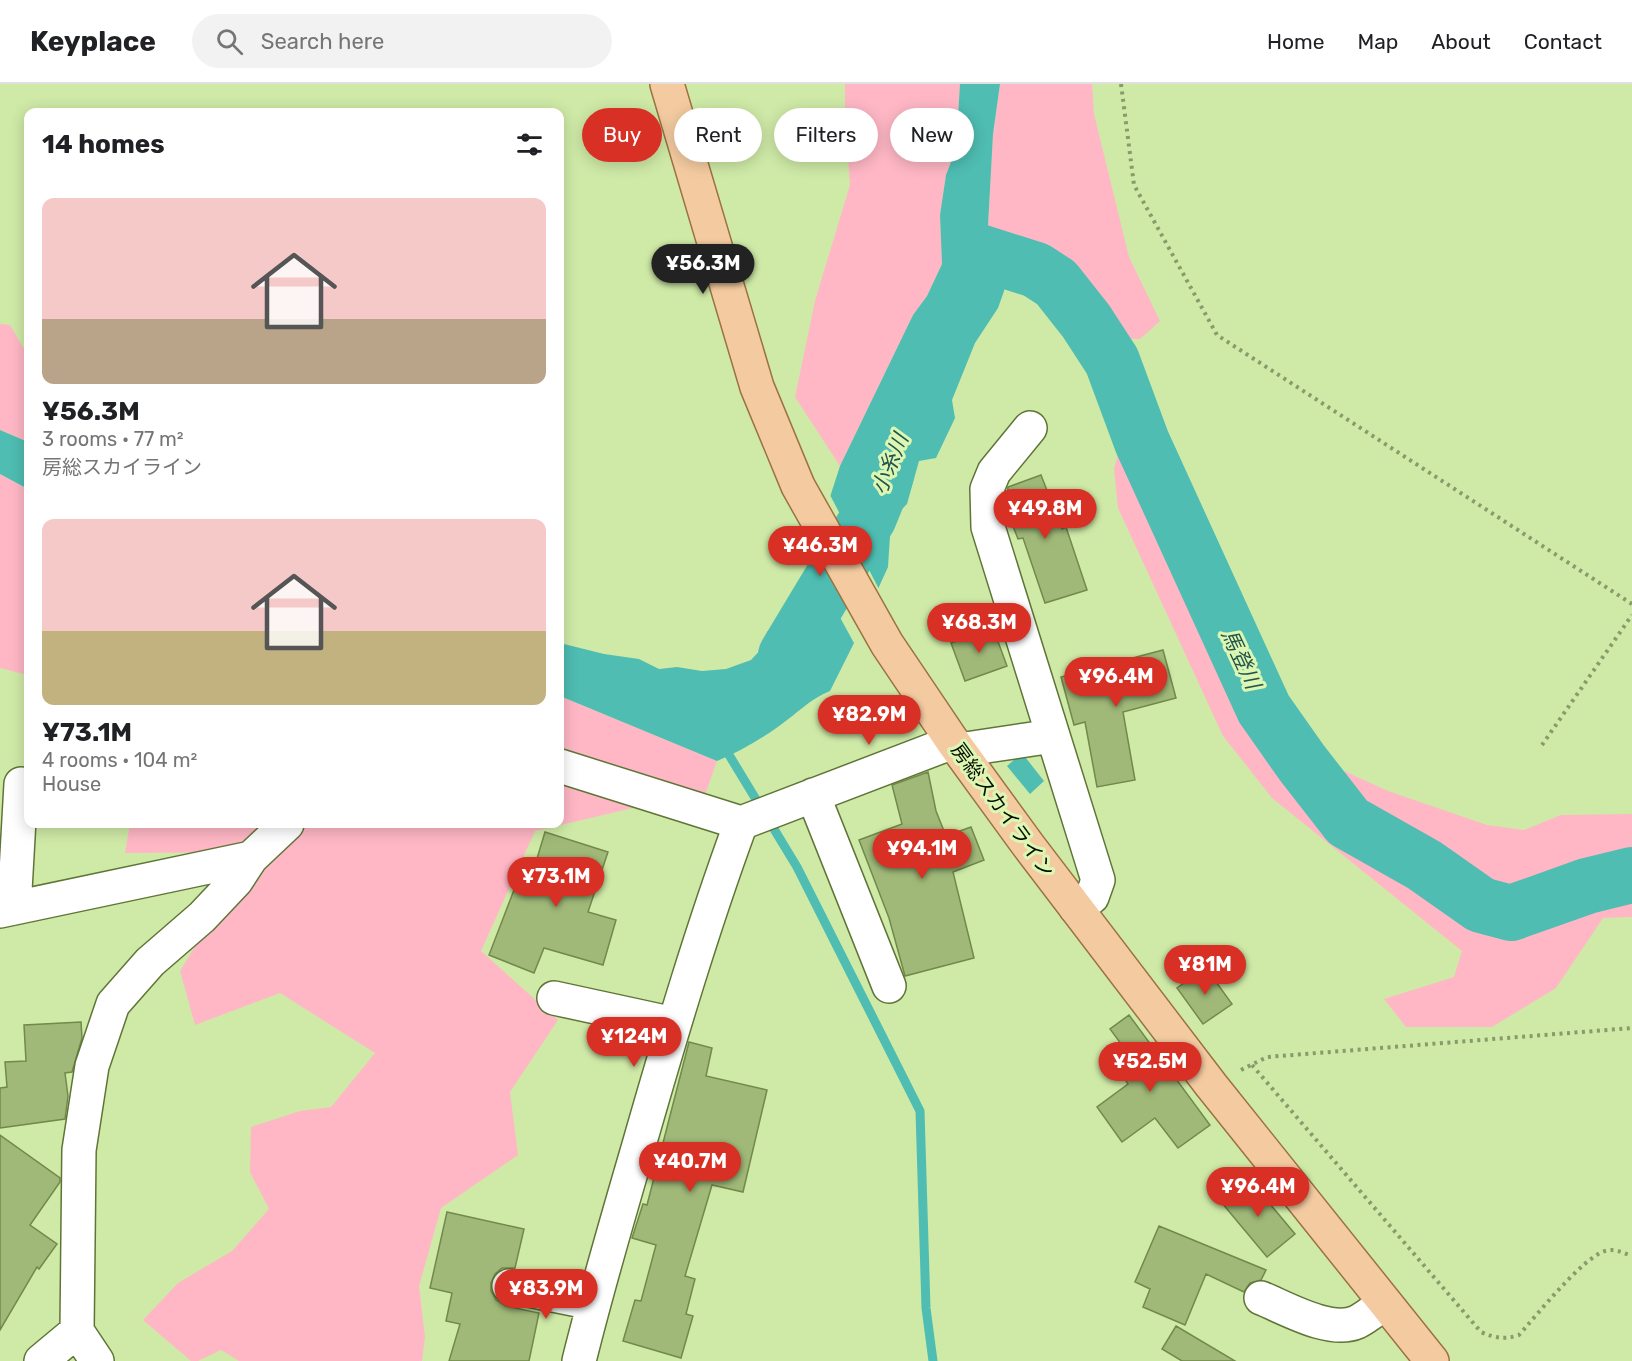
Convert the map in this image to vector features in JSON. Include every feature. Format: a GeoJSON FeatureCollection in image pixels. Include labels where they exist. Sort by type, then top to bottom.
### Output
{"type":"FeatureCollection","features":[{"type":"Feature","properties":{"kind":"main road","name":"房総スカイライン"},"geometry":{"type":"LineString","coordinates":[[667,84],[757,387],[798,486],[887,644],[956,746],[1076,908],[1211,1085],[1432,1361]]}},
{"type":"Feature","properties":{"kind":"street"},"geometry":{"type":"LineString","coordinates":[[1030,428],[994,472],[987,489],[988,526],[1098,880],[1092,897],[1076,908]]}},
{"type":"Feature","properties":{"kind":"street"},"geometry":{"type":"LineString","coordinates":[[564,767],[745,821],[956,746],[1053,736]]}},
{"type":"Feature","properties":{"kind":"street"},"geometry":{"type":"LineString","coordinates":[[21,784],[7,910],[251,858]]}},
{"type":"Feature","properties":{"kind":"street"},"geometry":{"type":"LineString","coordinates":[[808,797],[889,986]]}},
{"type":"Feature","properties":{"kind":"street"},"geometry":{"type":"LineString","coordinates":[[579,1361],[593,1303],[707,916],[745,821]]}},
{"type":"Feature","properties":{"kind":"street"},"geometry":{"type":"LineString","coordinates":[[97,1361],[77,1331],[79,1150],[92,1066],[113,1004],[150,962],[202,917],[236,882],[251,858],[283,828]]}},
{"type":"Feature","properties":{"kind":"street"},"geometry":{"type":"LineString","coordinates":[[554,998],[674,1024]]}},
{"type":"Feature","properties":{"kind":"street"},"geometry":{"type":"LineString","coordinates":[[509,1286],[593,1303]]}},
{"type":"Feature","properties":{"kind":"street"},"geometry":{"type":"LineString","coordinates":[[1261,1298],[1303,1316],[1342,1325],[1357,1322],[1385,1303]]}},
{"type":"Feature","properties":{"kind":"street"},"geometry":{"type":"LineString","coordinates":[[41,1361],[77,1331]]}},
{"type":"Feature","properties":{"kind":"path"},"geometry":{"type":"LineString","coordinates":[[1121,84],[1134,185],[1217,334],[1632,604]]}},
{"type":"Feature","properties":{"kind":"path"},"geometry":{"type":"LineString","coordinates":[[1542,745],[1632,615]]}},
{"type":"Feature","properties":{"kind":"path"},"geometry":{"type":"LineString","coordinates":[[1211,1085],[1267,1057],[1632,1028]]}},
{"type":"Feature","properties":{"kind":"path"},"geometry":{"type":"LineString","coordinates":[[1252,1065],[1481,1332],[1495,1338],[1519,1335],[1587,1261],[1602,1251],[1614,1250],[1632,1256]]}},
{"type":"Feature","properties":{"kind":"shaded area"},"geometry":{"type":"Polygon","coordinates":[[[845,84],[960,84],[959,108],[890,108],[890,162],[951,162],[946,175],[940,215],[942,264],[927,296],[913,315],[840,466],[795,397],[815,301],[850,185],[848,162],[878,162],[878,108],[845,108],[845,84]]]}},
{"type":"Feature","properties":{"kind":"shaded area"},"geometry":{"type":"Polygon","coordinates":[[[1000,84],[1092,84],[1094,114],[1129,257],[1160,321],[1140,339],[1115,338],[1088,287],[1029,267],[1012,259],[1008,247],[994,245],[988,226],[993,134],[1000,84]]]}},
{"type":"Feature","properties":{"kind":"shaded area"},"geometry":{"type":"Polygon","coordinates":[[[0,324],[10,325],[24,349],[24,440],[0,430],[0,324]]]}},
{"type":"Feature","properties":{"kind":"shaded area"},"geometry":{"type":"Polygon","coordinates":[[[1124,436],[1198,618],[1278,741],[1388,791],[1487,825],[1524,830],[1561,815],[1632,814],[1632,917],[1603,918],[1556,988],[1492,1027],[1406,1027],[1384,999],[1454,977],[1462,951],[1272,798],[1223,736],[1118,508],[1114,468],[1124,436]]]}},
{"type":"Feature","properties":{"kind":"shaded area"},"geometry":{"type":"Polygon","coordinates":[[[0,474],[24,487],[24,674],[0,668],[0,474]]]}},
{"type":"Feature","properties":{"kind":"shaded area"},"geometry":{"type":"Polygon","coordinates":[[[564,698],[717,761],[705,795],[637,807],[564,824],[564,698]]]}},
{"type":"Feature","properties":{"kind":"shaded area"},"geometry":{"type":"Polygon","coordinates":[[[129,828],[548,828],[535,831],[481,951],[558,1020],[510,1092],[518,1155],[441,1208],[419,1286],[425,1337],[422,1361],[239,1361],[221,1350],[198,1361],[191,1361],[143,1320],[178,1283],[232,1251],[269,1209],[250,1172],[251,1127],[300,1111],[331,1107],[375,1053],[280,993],[195,1025],[180,971],[216,912],[262,852],[125,853],[129,828]]]}},
{"type":"Feature","properties":{"kind":"water"},"geometry":{"type":"Polygon","coordinates":[[[960,84],[1000,84],[993,134],[988,226],[994,245],[1008,247],[1013,263],[998,308],[975,343],[952,400],[955,418],[936,458],[919,461],[907,504],[891,520],[888,567],[878,589],[830,497],[840,466],[913,315],[927,296],[942,264],[940,215],[946,175],[951,162],[974,162],[974,108],[959,108],[960,84]]]}},
{"type":"Feature","properties":{"kind":"water"},"geometry":{"type":"Polygon","coordinates":[[[0,430],[24,440],[24,487],[0,474],[0,430]]]}},
{"type":"Feature","properties":{"kind":"water"},"geometry":{"type":"Polygon","coordinates":[[[812,566],[854,643],[830,691],[812,701],[762,738],[717,761],[564,698],[564,644],[604,654],[639,659],[659,669],[677,667],[702,671],[726,669],[751,660],[765,645],[767,632],[792,606],[812,566]]]}},
{"type":"Feature","properties":{"kind":"water"},"geometry":{"type":"Polygon","coordinates":[[[1022,753],[1044,781],[1030,794],[1007,766],[1022,753]]]}},
{"type":"Feature","properties":{"kind":"pier"},"geometry":{"type":"Polygon","coordinates":[[[829,493],[879,592],[875,590],[828,498],[829,493]]]}},
{"type":"Feature","properties":{"kind":"building"},"geometry":{"type":"Polygon","coordinates":[[[1041,475],[1062,529],[1066,527],[1087,590],[1045,603],[1023,538],[1018,539],[1006,508],[1008,487],[1041,475]]]}},
{"type":"Feature","properties":{"kind":"building"},"geometry":{"type":"Polygon","coordinates":[[[993,628],[1007,666],[965,681],[951,643],[993,628]]]}},
{"type":"Feature","properties":{"kind":"building"},"geometry":{"type":"Polygon","coordinates":[[[1163,650],[1176,698],[1123,712],[1135,780],[1097,787],[1085,722],[1074,725],[1061,677],[1163,650]]]}},
{"type":"Feature","properties":{"kind":"building"},"geometry":{"type":"Polygon","coordinates":[[[928,772],[936,811],[946,836],[971,827],[984,860],[953,872],[974,958],[905,976],[889,918],[859,840],[902,824],[892,785],[928,772]]]}},
{"type":"Feature","properties":{"kind":"building"},"geometry":{"type":"Polygon","coordinates":[[[545,832],[608,852],[588,912],[616,920],[603,965],[544,948],[534,973],[489,955],[514,890],[526,895],[545,832]]]}},
{"type":"Feature","properties":{"kind":"building"},"geometry":{"type":"Polygon","coordinates":[[[1206,968],[1232,1004],[1203,1024],[1177,988],[1206,968]]]}},
{"type":"Feature","properties":{"kind":"building"},"geometry":{"type":"Polygon","coordinates":[[[1129,1015],[1210,1125],[1178,1148],[1155,1118],[1122,1142],[1097,1107],[1128,1084],[1122,1075],[1136,1064],[1110,1029],[1129,1015]]]}},
{"type":"Feature","properties":{"kind":"building"},"geometry":{"type":"Polygon","coordinates":[[[81,1022],[82,1038],[72,1072],[65,1073],[68,1096],[65,1119],[0,1128],[0,1088],[7,1087],[5,1062],[26,1061],[24,1025],[81,1022]]]}},
{"type":"Feature","properties":{"kind":"building"},"geometry":{"type":"Polygon","coordinates":[[[689,1042],[712,1048],[706,1076],[767,1090],[743,1192],[712,1185],[685,1276],[695,1279],[686,1314],[693,1316],[681,1358],[623,1341],[635,1300],[641,1301],[656,1245],[632,1238],[643,1204],[647,1205],[689,1042]]]}},
{"type":"Feature","properties":{"kind":"building"},"geometry":{"type":"Polygon","coordinates":[[[0,1135],[60,1178],[60,1182],[30,1225],[57,1244],[39,1269],[37,1267],[0,1330],[0,1135]]]}},
{"type":"Feature","properties":{"kind":"building"},"geometry":{"type":"Polygon","coordinates":[[[1250,1180],[1295,1234],[1267,1257],[1222,1203],[1250,1180]]]}},
{"type":"Feature","properties":{"kind":"building"},"geometry":{"type":"Polygon","coordinates":[[[447,1212],[524,1229],[515,1268],[502,1268],[495,1274],[491,1283],[491,1291],[496,1300],[506,1306],[539,1313],[529,1361],[449,1361],[460,1324],[446,1321],[452,1293],[430,1288],[447,1212]]]}},
{"type":"Feature","properties":{"kind":"building"},"geometry":{"type":"Polygon","coordinates":[[[1159,1226],[1266,1270],[1261,1280],[1250,1283],[1244,1292],[1206,1274],[1185,1325],[1143,1307],[1150,1289],[1135,1282],[1159,1226]]]}},
{"type":"Feature","properties":{"kind":"building"},"geometry":{"type":"Polygon","coordinates":[[[1176,1326],[1235,1361],[1182,1361],[1162,1349],[1176,1326]]]}},
{"type":"Feature","properties":{"kind":"waterway","name":"馬登川"},"geometry":{"type":"LineString","coordinates":[[973,250],[1036,270],[1056,283],[1086,321],[1112,361],[1142,442],[1264,709],[1348,822],[1424,865],[1481,905],[1511,913],[1587,886],[1632,875]]}},
{"type":"Feature","properties":{"kind":"waterway","name":"小糸川"},"geometry":{"type":"LineString","coordinates":[[786,655],[869,517],[886,475]]}},
{"type":"Feature","properties":{"kind":"waterway"},"geometry":{"type":"LineString","coordinates":[[723,745],[797,867],[920,1111],[926,1308],[933,1361]]}}]}
